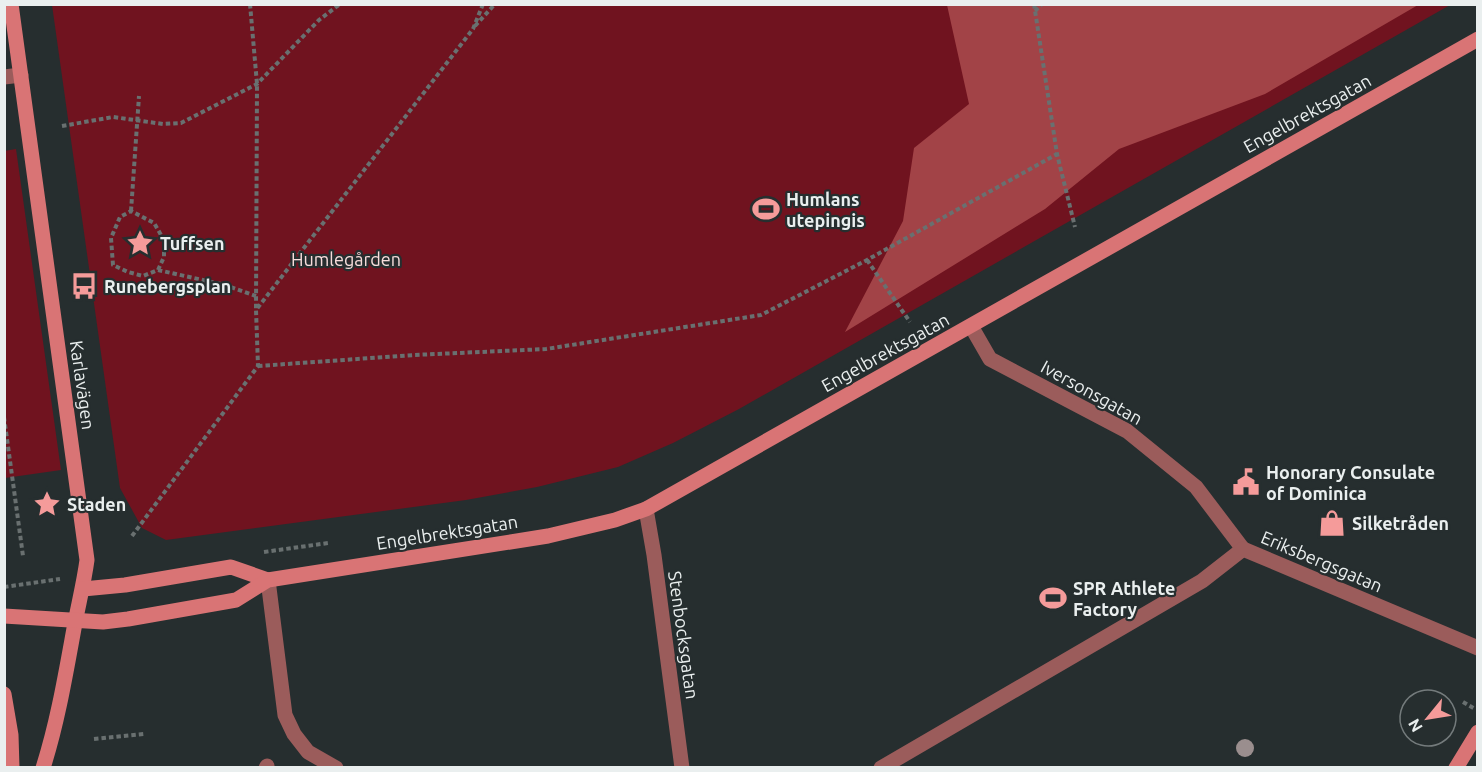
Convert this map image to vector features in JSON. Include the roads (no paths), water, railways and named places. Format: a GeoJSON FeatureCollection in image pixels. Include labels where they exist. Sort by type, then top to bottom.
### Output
{"type":"FeatureCollection","features":[{"type":"Feature","properties":{"kind":"street","name":"Karlavägen"},"geometry":{"type":"LineString","coordinates":[[11,4],[87,560],[66,672],[43,768]]}},
{"type":"Feature","properties":{"kind":"street","name":"Engelbrektsgatan"},"geometry":{"type":"LineString","coordinates":[[4,616],[103,622],[128,619],[236,600],[268,580],[548,536],[615,520],[646,509],[1478,39]]}},
{"type":"Feature","properties":{"kind":"street"},"geometry":{"type":"LineString","coordinates":[[4,77],[21,75]]}},
{"type":"Feature","properties":{"kind":"street","name":"Iversonsgatan"},"geometry":{"type":"LineString","coordinates":[[971,326],[990,359],[1127,431],[1179,473],[1196,487],[1243,549]]}},
{"type":"Feature","properties":{"kind":"street","name":"Stenbocksgatan"},"geometry":{"type":"LineString","coordinates":[[646,509],[682,768]]}},
{"type":"Feature","properties":{"kind":"street","name":"Eriksbergsgatan"},"geometry":{"type":"LineString","coordinates":[[881,768],[1203,581],[1243,549],[1478,648]]}},
{"type":"Feature","properties":{"kind":"street","name":"Engelbrektsgatan"},"geometry":{"type":"LineString","coordinates":[[84,582],[125,585],[231,567],[268,580]]}},
{"type":"Feature","properties":{"kind":"street"},"geometry":{"type":"LineString","coordinates":[[268,580],[285,715],[294,734],[308,752],[336,768]]}},
{"type":"Feature","properties":{"kind":"street"},"geometry":{"type":"LineString","coordinates":[[4,694],[11,735],[12,768]]}},
{"type":"Feature","properties":{"kind":"street"},"geometry":{"type":"LineString","coordinates":[[1456,768],[1478,732]]}},
{"type":"Feature","properties":{"kind":"place","name":"Humlans utepingis"},"geometry":{"type":"Point","coordinates":[766,209]}},
{"type":"Feature","properties":{"kind":"place","name":"Tuffsen"},"geometry":{"type":"Point","coordinates":[140,243]}},
{"type":"Feature","properties":{"kind":"place","name":"Runebergsplan"},"geometry":{"type":"Point","coordinates":[84,286]}},
{"type":"Feature","properties":{"kind":"place","name":"Honorary Consulate of Dominica"},"geometry":{"type":"Point","coordinates":[1246,482]}},
{"type":"Feature","properties":{"kind":"place","name":"Staden"},"geometry":{"type":"Point","coordinates":[47,504]}},
{"type":"Feature","properties":{"kind":"place","name":"Silketråden"},"geometry":{"type":"Point","coordinates":[1332,523]}},
{"type":"Feature","properties":{"kind":"place","name":"SPR Athlete Factory"},"geometry":{"type":"Point","coordinates":[1053,598]}},
{"type":"Feature","properties":{"kind":"park label","name":"Humlegården"},"geometry":{"type":"Point","coordinates":[346,259]}}]}
